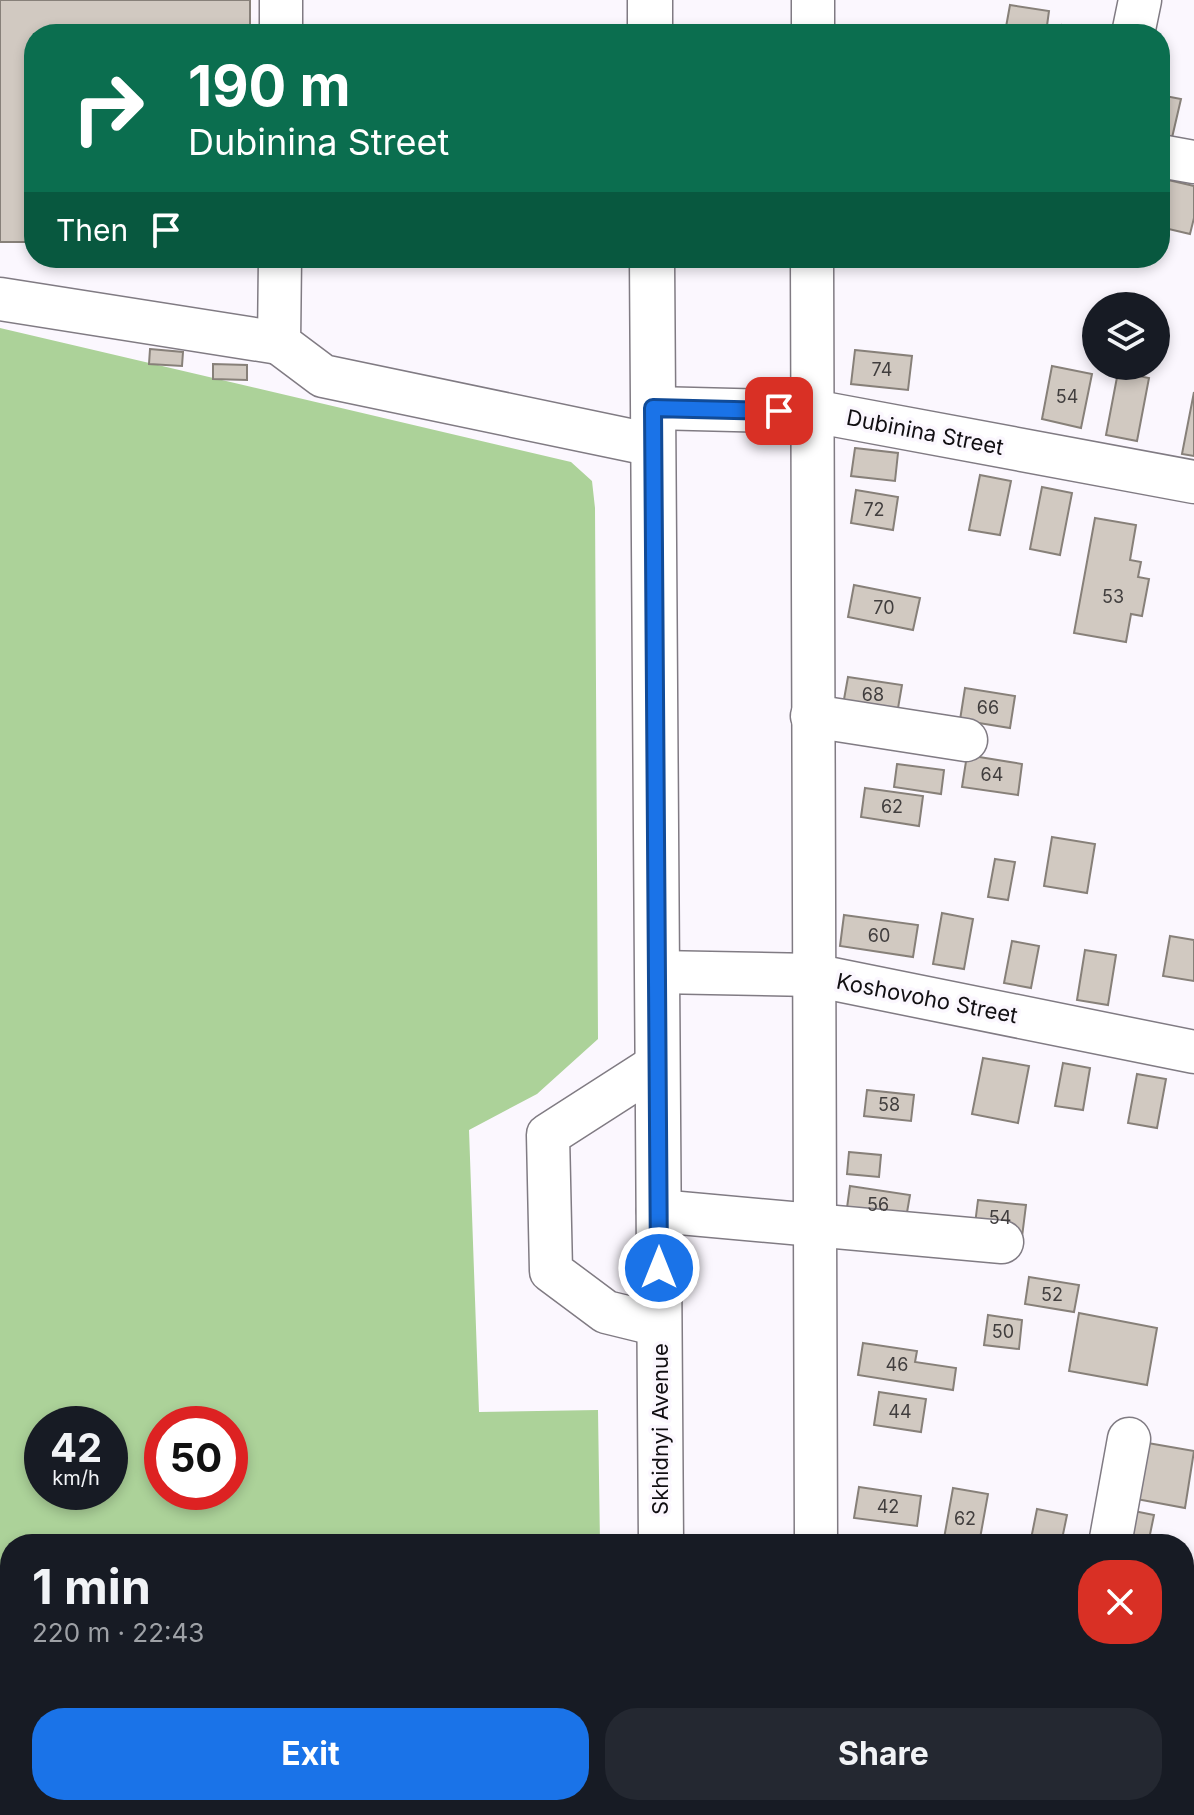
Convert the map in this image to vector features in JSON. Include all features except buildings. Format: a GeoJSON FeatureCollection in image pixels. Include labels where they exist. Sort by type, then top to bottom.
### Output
{"type":"FeatureCollection","features":[{"type":"Feature","properties":{"kind":"main road"},"geometry":{"type":"LineString","coordinates":[[650,0],[650,24]]}},
{"type":"Feature","properties":{"kind":"main road","name":"Skhidnyi Avenue"},"geometry":{"type":"LineString","coordinates":[[652,268],[661,1534]]}},
{"type":"Feature","properties":{"kind":"street"},"geometry":{"type":"LineString","coordinates":[[281,0],[281,24]]}},
{"type":"Feature","properties":{"kind":"street"},"geometry":{"type":"LineString","coordinates":[[813,0],[813,24]]}},
{"type":"Feature","properties":{"kind":"street"},"geometry":{"type":"LineString","coordinates":[[1135,24],[1140,0]]}},
{"type":"Feature","properties":{"kind":"street"},"geometry":{"type":"LineString","coordinates":[[1170,158],[1194,162]]}},
{"type":"Feature","properties":{"kind":"street"},"geometry":{"type":"LineString","coordinates":[[0,299],[279,343],[280,268]]}},
{"type":"Feature","properties":{"kind":"street"},"geometry":{"type":"LineString","coordinates":[[812,268],[816,1534]]}},
{"type":"Feature","properties":{"kind":"street","name":"Dubinina Street"},"geometry":{"type":"LineString","coordinates":[[279,343],[323,376],[653,426],[811,412],[1194,482]]}},
{"type":"Feature","properties":{"kind":"street"},"geometry":{"type":"LineString","coordinates":[[812,716],[966,740]]}},
{"type":"Feature","properties":{"kind":"street","name":"Koshovoho Street"},"geometry":{"type":"LineString","coordinates":[[657,972],[813,975],[1194,1052]]}},
{"type":"Feature","properties":{"kind":"street"},"geometry":{"type":"LineString","coordinates":[[657,1065],[548,1135],[551,1271],[606,1312],[659,1325]]}},
{"type":"Feature","properties":{"kind":"street"},"geometry":{"type":"LineString","coordinates":[[658,1211],[1002,1242]]}},
{"type":"Feature","properties":{"kind":"street"},"geometry":{"type":"LineString","coordinates":[[1112,1534],[1129,1439]]}},
{"type":"Feature","properties":{"kind":"green space"},"geometry":{"type":"Polygon","coordinates":[[[0,328],[571,462],[592,481],[595,508],[598,1039],[537,1094],[469,1130],[479,1412],[598,1410],[600,1534],[0,1534],[0,328]]]}},
{"type":"Feature","properties":{"kind":"route"},"geometry":{"type":"LineString","coordinates":[[659,1268],[653,408],[779,411]]}}]}
